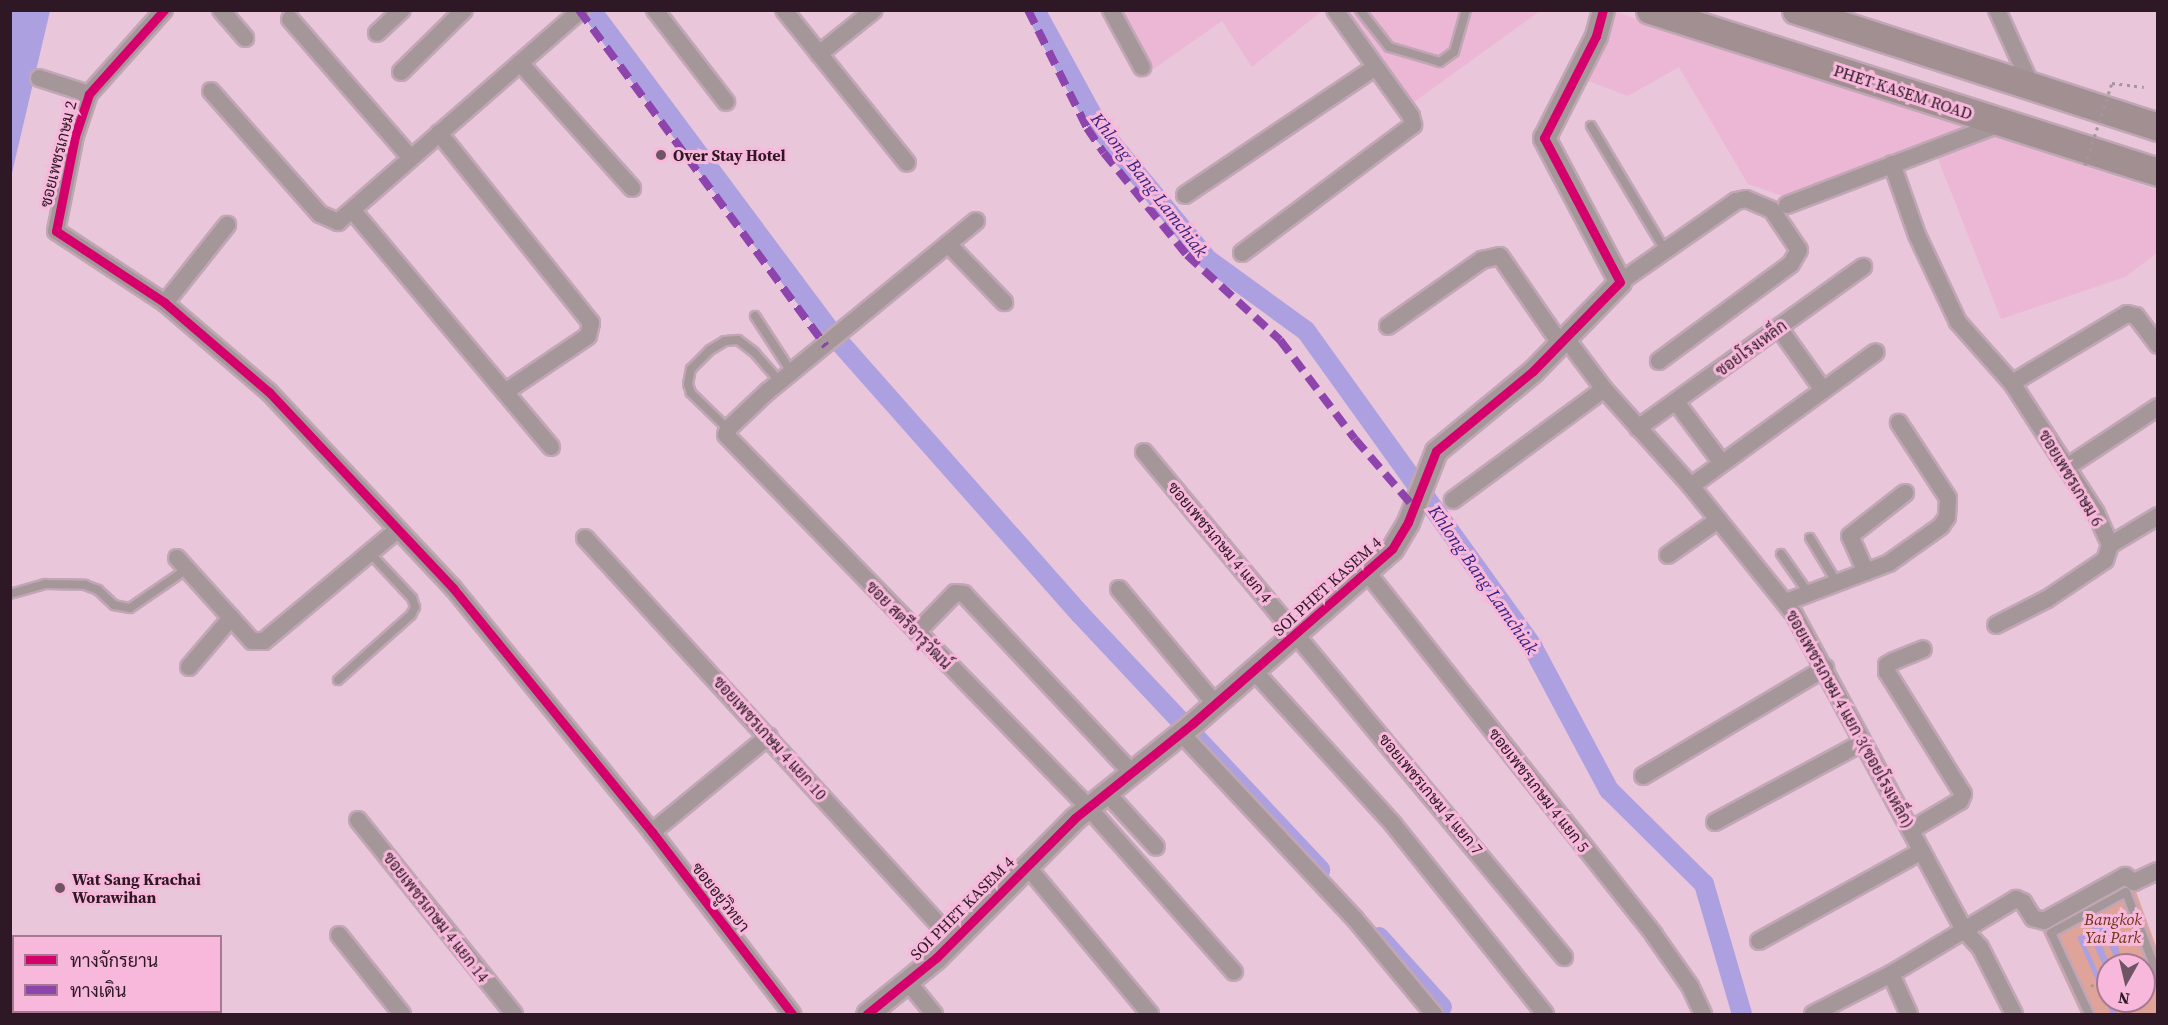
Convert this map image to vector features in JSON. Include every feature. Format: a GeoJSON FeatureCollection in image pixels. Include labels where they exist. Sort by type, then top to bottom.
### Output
{"type":"FeatureCollection","features":[{"type":"Feature","properties":{"kind":"main road","name":"PHET KASEM ROAD"},"geometry":{"type":"LineString","coordinates":[[1650,10],[2157,172]]}},
{"type":"Feature","properties":{"kind":"main road"},"geometry":{"type":"LineString","coordinates":[[1796,10],[2157,127]]}},
{"type":"Feature","properties":{"kind":"street","name":"ซอยเพชรเกษม 2"},"geometry":{"type":"LineString","coordinates":[[55,227],[89,94],[164,10]]}},
{"type":"Feature","properties":{"kind":"street"},"geometry":{"type":"LineString","coordinates":[[221,10],[245,38]]}},
{"type":"Feature","properties":{"kind":"street"},"geometry":{"type":"LineString","coordinates":[[377,33],[402,10]]}},
{"type":"Feature","properties":{"kind":"street"},"geometry":{"type":"LineString","coordinates":[[400,72],[464,10]]}},
{"type":"Feature","properties":{"kind":"street"},"geometry":{"type":"LineString","coordinates":[[211,91],[320,213],[338,222],[581,10]]}},
{"type":"Feature","properties":{"kind":"street"},"geometry":{"type":"LineString","coordinates":[[655,10],[726,102]]}},
{"type":"Feature","properties":{"kind":"street"},"geometry":{"type":"LineString","coordinates":[[784,10],[907,163]]}},
{"type":"Feature","properties":{"kind":"street"},"geometry":{"type":"LineString","coordinates":[[819,54],[874,10]]}},
{"type":"Feature","properties":{"kind":"street"},"geometry":{"type":"LineString","coordinates":[[1112,10],[1142,67]]}},
{"type":"Feature","properties":{"kind":"street"},"geometry":{"type":"LineString","coordinates":[[1242,253],[1410,130],[1411,116],[1374,68],[1335,10]]}},
{"type":"Feature","properties":{"kind":"street"},"geometry":{"type":"LineString","coordinates":[[1603,10],[1596,36],[1544,138],[1620,282],[1736,201],[1746,199],[1772,210],[1799,250],[1791,264],[1659,361]]}},
{"type":"Feature","properties":{"kind":"street"},"geometry":{"type":"LineString","coordinates":[[1997,10],[2032,87]]}},
{"type":"Feature","properties":{"kind":"street"},"geometry":{"type":"LineString","coordinates":[[290,19],[410,157]]}},
{"type":"Feature","properties":{"kind":"street"},"geometry":{"type":"LineString","coordinates":[[520,63],[632,188]]}},
{"type":"Feature","properties":{"kind":"street"},"geometry":{"type":"LineString","coordinates":[[1185,195],[1374,68]]}},
{"type":"Feature","properties":{"kind":"street"},"geometry":{"type":"LineString","coordinates":[[39,78],[89,94]]}},
{"type":"Feature","properties":{"kind":"street"},"geometry":{"type":"LineString","coordinates":[[1787,205],[2002,123]]}},
{"type":"Feature","properties":{"kind":"street"},"geometry":{"type":"LineString","coordinates":[[439,133],[591,323],[588,336],[505,392]]}},
{"type":"Feature","properties":{"kind":"street","name":"ซอยเพชรเกษม 6"},"geometry":{"type":"LineString","coordinates":[[1892,164],[1917,235],[1959,322],[2012,383],[2067,466],[2110,545],[2105,560],[2047,599],[1996,625]]}},
{"type":"Feature","properties":{"kind":"street"},"geometry":{"type":"LineString","coordinates":[[353,211],[551,447]]}},
{"type":"Feature","properties":{"kind":"street"},"geometry":{"type":"LineString","coordinates":[[729,435],[786,378],[976,221]]}},
{"type":"Feature","properties":{"kind":"street"},"geometry":{"type":"LineString","coordinates":[[165,303],[227,225]]}},
{"type":"Feature","properties":{"kind":"street","name":"ซอยอยู่วิทยา"},"geometry":{"type":"LineString","coordinates":[[55,227],[165,303],[269,392],[453,588],[625,799],[792,1014]]}},
{"type":"Feature","properties":{"kind":"street"},"geometry":{"type":"LineString","coordinates":[[948,244],[1004,302]]}},
{"type":"Feature","properties":{"kind":"street","name":"ซอยเพชรเกษม 4 แยก 3(ซอยโรงเหล็ก)"},"geometry":{"type":"LineString","coordinates":[[1388,326],[1482,260],[1500,256],[1562,340],[1691,486],[1786,602],[1825,668],[1862,743],[1964,930],[1980,947],[2014,1014]]}},
{"type":"Feature","properties":{"kind":"street","name":"ซอยโรงเหล็ก"},"geometry":{"type":"LineString","coordinates":[[1638,428],[1863,267]]}},
{"type":"Feature","properties":{"kind":"street","name":"SOI PHET KASEM 4"},"geometry":{"type":"LineString","coordinates":[[867,1014],[953,940],[1026,865],[1088,807],[1186,729],[1366,571],[1403,534],[1436,451],[1562,340],[1620,282]]}},
{"type":"Feature","properties":{"kind":"street"},"geometry":{"type":"LineString","coordinates":[[2012,383],[2127,314],[2136,316],[2157,345]]}},
{"type":"Feature","properties":{"kind":"street"},"geometry":{"type":"LineString","coordinates":[[1779,328],[1823,390]]}},
{"type":"Feature","properties":{"kind":"street"},"geometry":{"type":"LineString","coordinates":[[1691,486],[1876,352]]}},
{"type":"Feature","properties":{"kind":"street"},"geometry":{"type":"LineString","coordinates":[[1453,500],[1604,389]]}},
{"type":"Feature","properties":{"kind":"street"},"geometry":{"type":"LineString","coordinates":[[1676,402],[1722,463]]}},
{"type":"Feature","properties":{"kind":"street"},"geometry":{"type":"LineString","coordinates":[[2067,466],[2157,407]]}},
{"type":"Feature","properties":{"kind":"street"},"geometry":{"type":"LineString","coordinates":[[1786,602],[1889,563],[1941,526],[1947,517],[1948,498],[1899,423]]}},
{"type":"Feature","properties":{"kind":"street","name":"ซอย สตรีจารุวัฒน์"},"geometry":{"type":"LineString","coordinates":[[729,435],[1088,807],[1234,972]]}},
{"type":"Feature","properties":{"kind":"street","name":"ซอยเพชรเกษม 4 แยก 4"},"geometry":{"type":"LineString","coordinates":[[1144,452],[1296,633]]}},
{"type":"Feature","properties":{"kind":"street"},"geometry":{"type":"LineString","coordinates":[[1866,572],[1850,536],[1905,493]]}},
{"type":"Feature","properties":{"kind":"street"},"geometry":{"type":"LineString","coordinates":[[2110,545],[2157,516]]}},
{"type":"Feature","properties":{"kind":"street"},"geometry":{"type":"LineString","coordinates":[[1668,555],[1719,520]]}},
{"type":"Feature","properties":{"kind":"street"},"geometry":{"type":"LineString","coordinates":[[182,563],[252,641],[264,641],[397,530]]}},
{"type":"Feature","properties":{"kind":"street","name":"ซอยเพชรเกษม 4 แยก 10"},"geometry":{"type":"LineString","coordinates":[[585,538],[769,736],[953,940]]}},
{"type":"Feature","properties":{"kind":"street","name":"ซอยเพชรเกษม 4 แยก 5"},"geometry":{"type":"LineString","coordinates":[[1366,571],[1654,935],[1690,986],[1702,1014]]}},
{"type":"Feature","properties":{"kind":"street"},"geometry":{"type":"LineString","coordinates":[[1119,590],[1215,704]]}},
{"type":"Feature","properties":{"kind":"street"},"geometry":{"type":"LineString","coordinates":[[917,632],[955,593],[964,594],[1131,772]]}},
{"type":"Feature","properties":{"kind":"street"},"geometry":{"type":"LineString","coordinates":[[189,667],[231,618]]}},
{"type":"Feature","properties":{"kind":"street","name":"ซอยเพชรเกษม 4 แยก 7"},"geometry":{"type":"LineString","coordinates":[[1296,633],[1564,957]]}},
{"type":"Feature","properties":{"kind":"street"},"geometry":{"type":"LineString","coordinates":[[1911,830],[1960,801],[1963,794],[1887,672],[1887,665],[1923,649]]}},
{"type":"Feature","properties":{"kind":"street"},"geometry":{"type":"LineString","coordinates":[[1643,776],[1825,668]]}},
{"type":"Feature","properties":{"kind":"street"},"geometry":{"type":"LineString","coordinates":[[1254,671],[1393,824],[1545,1014]]}},
{"type":"Feature","properties":{"kind":"street"},"geometry":{"type":"LineString","coordinates":[[1186,729],[1355,919],[1434,1014]]}},
{"type":"Feature","properties":{"kind":"street"},"geometry":{"type":"LineString","coordinates":[[651,832],[769,736]]}},
{"type":"Feature","properties":{"kind":"street"},"geometry":{"type":"LineString","coordinates":[[1715,822],[1862,743]]}},
{"type":"Feature","properties":{"kind":"street"},"geometry":{"type":"LineString","coordinates":[[1106,792],[1156,847]]}},
{"type":"Feature","properties":{"kind":"street","name":"ซอยเพชรเกษม 4 แยก 14"},"geometry":{"type":"LineString","coordinates":[[358,820],[514,1014]]}},
{"type":"Feature","properties":{"kind":"street"},"geometry":{"type":"LineString","coordinates":[[1759,941],[1922,851]]}},
{"type":"Feature","properties":{"kind":"street"},"geometry":{"type":"LineString","coordinates":[[1026,865],[1150,1014]]}},
{"type":"Feature","properties":{"kind":"street"},"geometry":{"type":"LineString","coordinates":[[1813,1014],[1891,974],[2016,899],[2023,902],[2033,918],[2044,921],[2125,876],[2134,882],[2157,871]]}},
{"type":"Feature","properties":{"kind":"street"},"geometry":{"type":"LineString","coordinates":[[339,935],[402,1014]]}},
{"type":"Feature","properties":{"kind":"street"},"geometry":{"type":"LineString","coordinates":[[1891,974],[1909,1014]]}},
{"type":"Feature","properties":{"kind":"street"},"geometry":{"type":"LineString","coordinates":[[907,981],[934,1014]]}},
{"type":"Feature","properties":{"kind":"lane"},"geometry":{"type":"LineString","coordinates":[[1360,10],[1389,47],[1440,62],[1454,52],[1466,10]]}},
{"type":"Feature","properties":{"kind":"lane"},"geometry":{"type":"LineString","coordinates":[[1592,126],[1665,250]]}},
{"type":"Feature","properties":{"kind":"lane"},"geometry":{"type":"LineString","coordinates":[[755,316],[786,378]]}},
{"type":"Feature","properties":{"kind":"lane"},"geometry":{"type":"LineString","coordinates":[[729,435],[691,393],[688,384],[691,369],[710,350],[725,341],[738,340],[786,378]]}},
{"type":"Feature","properties":{"kind":"lane"},"geometry":{"type":"LineString","coordinates":[[1810,538],[1837,583]]}},
{"type":"Feature","properties":{"kind":"lane"},"geometry":{"type":"LineString","coordinates":[[338,680],[411,615],[415,607],[412,598],[370,553]]}},
{"type":"Feature","properties":{"kind":"lane"},"geometry":{"type":"LineString","coordinates":[[1781,554],[1809,594]]}},
{"type":"Feature","properties":{"kind":"lane"},"geometry":{"type":"LineString","coordinates":[[10,594],[46,584],[85,585],[94,587],[114,605],[129,608],[182,563]]}},
{"type":"Feature","properties":{"kind":"lane"},"geometry":{"type":"LineString","coordinates":[[2089,1014],[2051,933],[2126,892],[2157,976]]}},
{"type":"Feature","properties":{"kind":"path"},"geometry":{"type":"LineString","coordinates":[[2085,165],[2112,83],[2144,87]]}},
{"type":"Feature","properties":{"kind":"path"},"geometry":{"type":"LineString","coordinates":[[2079,993],[2096,984]]}},
{"type":"Feature","properties":{"kind":"shaded area"},"geometry":{"type":"Polygon","coordinates":[[[11,11],[50,11],[11,177],[11,11]]]}},
{"type":"Feature","properties":{"kind":"shaded area"},"geometry":{"type":"Polygon","coordinates":[[[1104,11],[1322,11],[1252,67],[1222,21],[1139,79],[1104,11]]]}},
{"type":"Feature","properties":{"kind":"shaded area"},"geometry":{"type":"Polygon","coordinates":[[[1345,11],[1540,11],[1414,102],[1345,11]]]}},
{"type":"Feature","properties":{"kind":"shaded area"},"geometry":{"type":"Polygon","coordinates":[[[1613,11],[2157,190],[2157,253],[2125,277],[2001,319],[1933,146],[1789,198],[1748,184],[1679,67],[1628,96],[1588,81],[1613,11]]]}},
{"type":"Feature","properties":{"kind":"shaded area"},"geometry":{"type":"Polygon","coordinates":[[[2102,923],[2108,925],[2120,953],[2112,953],[2102,931],[2096,931],[2105,953],[2097,953],[2090,937],[2083,939],[2096,968],[2096,980],[2077,937],[2102,923]]]}},
{"type":"Feature","properties":{"kind":"green space","name":"Bangkok Yai Park"},"geometry":{"type":"Polygon","coordinates":[[[2123,882],[2134,886],[2157,949],[2157,1014],[2081,1014],[2041,928],[2123,882]]]}},
{"type":"Feature","properties":{"kind":"waterway"},"geometry":{"type":"LineString","coordinates":[[591,10],[834,336],[1080,614],[1320,870]]}},
{"type":"Feature","properties":{"kind":"waterway","name":"Khlong Bang Lamchiak"},"geometry":{"type":"LineString","coordinates":[[1035,10],[1100,129],[1207,259],[1306,331],[1532,646],[1609,790],[1704,884],[1742,1014]]}},
{"type":"Feature","properties":{"kind":"waterway"},"geometry":{"type":"LineString","coordinates":[[1379,937],[1442,1007]]}},
{"type":"Feature","properties":{"kind":"marked path"},"geometry":{"type":"LineString","coordinates":[[579,10],[826,346]]}},
{"type":"Feature","properties":{"kind":"marked path"},"geometry":{"type":"LineString","coordinates":[[1028,10],[1087,128],[1104,153],[1187,255],[1280,340],[1355,439],[1413,506]]}},
{"type":"Feature","properties":{"kind":"cycle path"},"geometry":{"type":"LineString","coordinates":[[164,10],[89,94],[75,136],[56,231],[165,303],[269,392],[453,588],[652,832],[792,1014]]}},
{"type":"Feature","properties":{"kind":"cycle path"},"geometry":{"type":"LineString","coordinates":[[867,1014],[936,958],[1075,818],[1192,724],[1392,549],[1408,522],[1436,451],[1533,371],[1620,282],[1544,138],[1596,36],[1603,10]]}},
{"type":"Feature","properties":{"kind":"place","name":"Over Stay Hotel"},"geometry":{"type":"Point","coordinates":[661,155]}},
{"type":"Feature","properties":{"kind":"place","name":"Wat Sang Krachai Worawihan"},"geometry":{"type":"Point","coordinates":[60,888]}}]}
